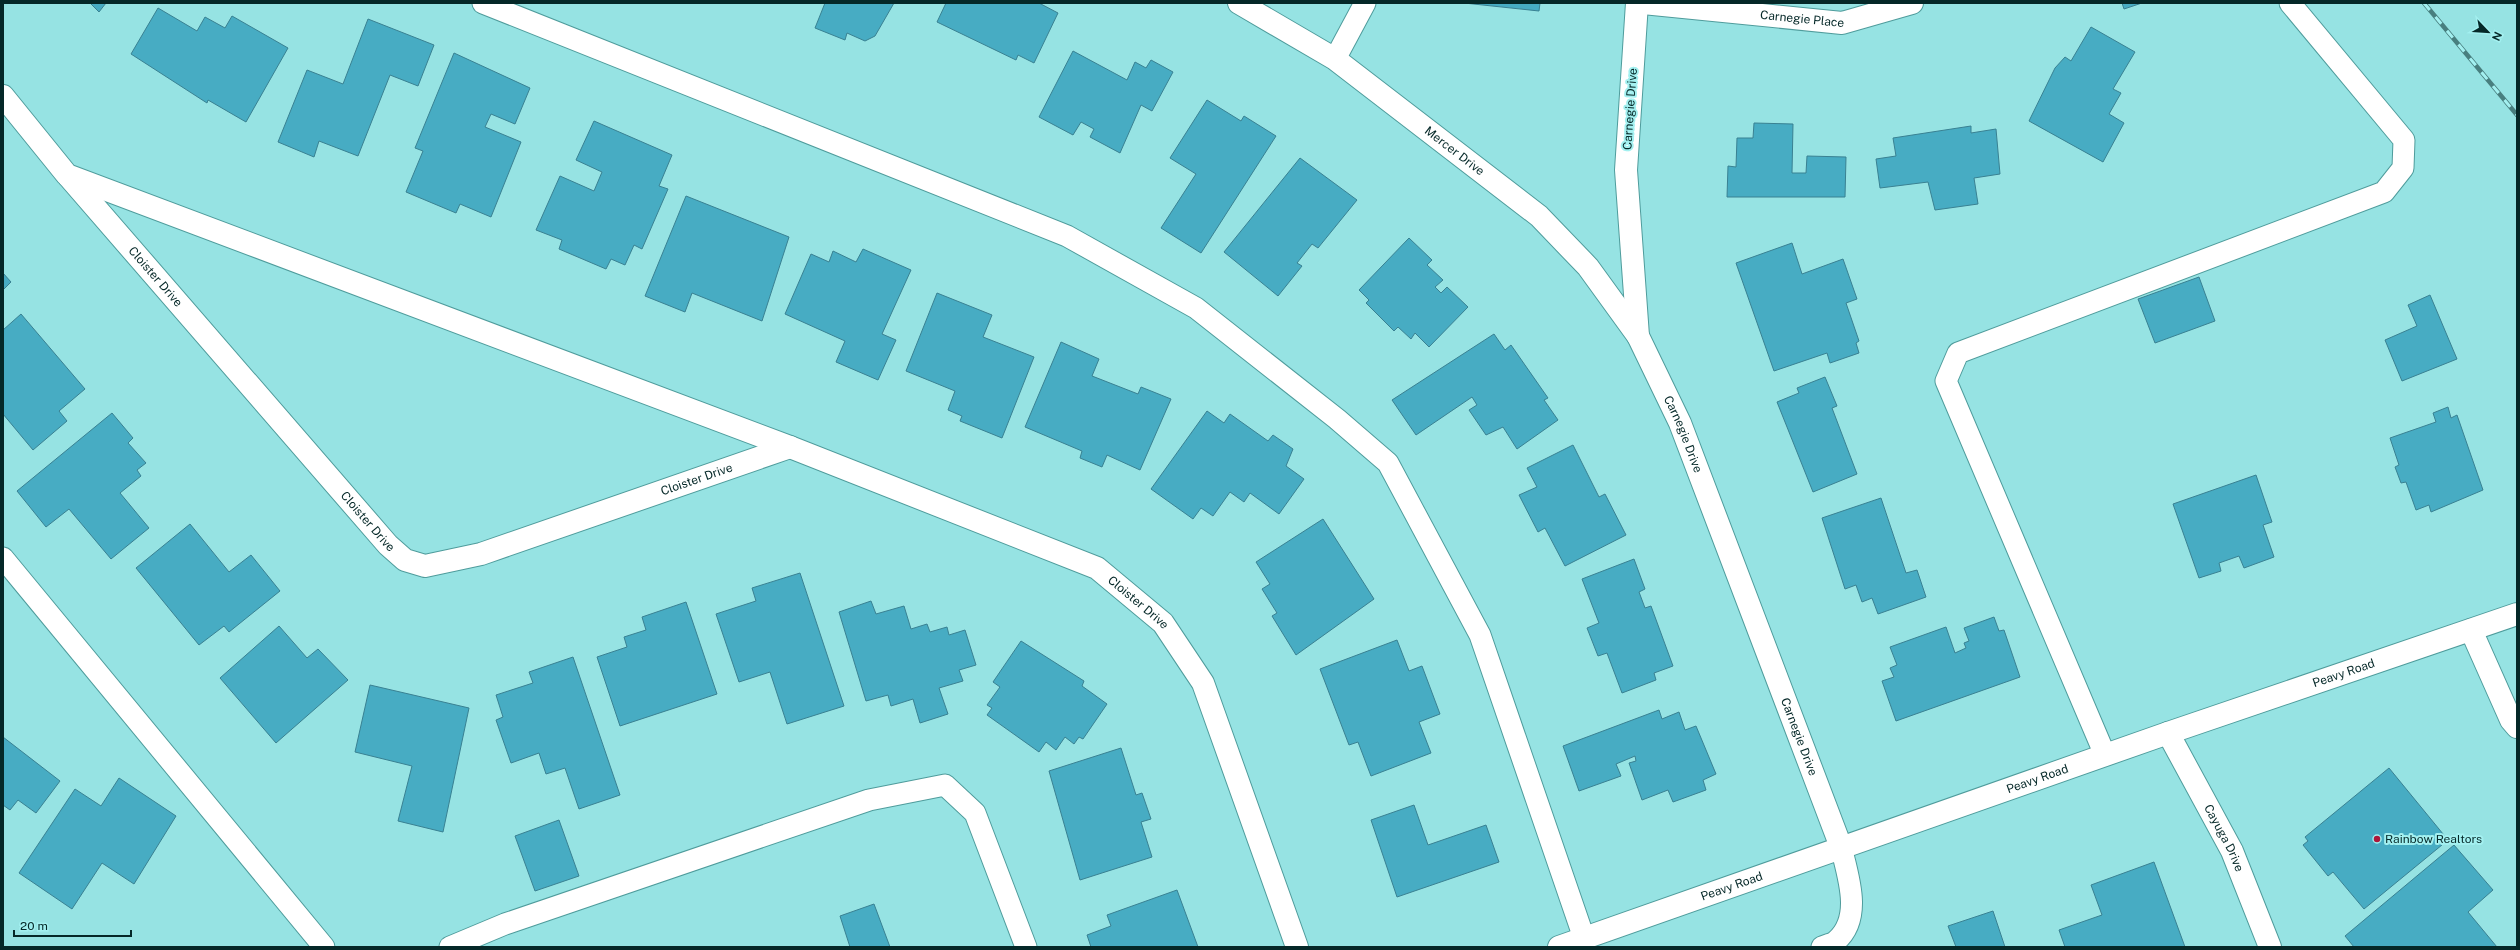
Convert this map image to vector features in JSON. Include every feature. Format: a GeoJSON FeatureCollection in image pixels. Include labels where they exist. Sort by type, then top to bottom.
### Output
{"type":"FeatureCollection","features":[{"type":"Feature","properties":{"kind":"street","name":"Mercer Drive"},"geometry":{"type":"LineString","coordinates":[[1239,3],[1335,59],[1539,216],[1588,267],[1638,336]]}},
{"type":"Feature","properties":{"kind":"street","name":"Carnegie Drive"},"geometry":{"type":"LineString","coordinates":[[1637,3],[1626,170],[1638,336],[1680,423],[1841,847]]}},
{"type":"Feature","properties":{"kind":"street","name":"Carnegie Place"},"geometry":{"type":"LineString","coordinates":[[1643,3],[1842,23],[1912,3]]}},
{"type":"Feature","properties":{"kind":"street","name":"Cloister Drive"},"geometry":{"type":"LineString","coordinates":[[3,96],[68,175],[388,545],[405,560],[425,566],[481,554],[790,447]]}},
{"type":"Feature","properties":{"kind":"street","name":"Cloister Drive"},"geometry":{"type":"LineString","coordinates":[[68,175],[790,447],[1097,568],[1163,623],[1203,684],[1296,947]]}},
{"type":"Feature","properties":{"kind":"street","name":"Peavy Road"},"geometry":{"type":"LineString","coordinates":[[1559,947],[2168,733],[2517,614]]}},
{"type":"Feature","properties":{"kind":"street"},"geometry":{"type":"LineString","coordinates":[[2471,630],[2511,720],[2517,727]]}},
{"type":"Feature","properties":{"kind":"street","name":"Cayuga Drive"},"geometry":{"type":"LineString","coordinates":[[2168,733],[2232,851],[2270,947]]}},
{"type":"Feature","properties":{"kind":"lane"},"geometry":{"type":"LineString","coordinates":[[484,3],[1067,236],[1196,308],[1336,419],[1388,463],[1480,636],[1584,938]]}},
{"type":"Feature","properties":{"kind":"lane"},"geometry":{"type":"LineString","coordinates":[[1335,59],[1365,3]]}},
{"type":"Feature","properties":{"kind":"lane"},"geometry":{"type":"LineString","coordinates":[[2105,755],[1946,380],[1958,354],[2384,192],[2403,168],[2404,140],[2290,3]]}},
{"type":"Feature","properties":{"kind":"lane"},"geometry":{"type":"LineString","coordinates":[[3,558],[324,947]]}},
{"type":"Feature","properties":{"kind":"lane"},"geometry":{"type":"LineString","coordinates":[[450,947],[512,921],[869,800],[945,785],[975,813],[1026,947]]}},
{"type":"Feature","properties":{"kind":"lane"},"geometry":{"type":"LineString","coordinates":[[1822,947],[1836,942],[1849,923],[1852,892],[1841,847]]}},
{"type":"Feature","properties":{"kind":"building"},"geometry":{"type":"Polygon","coordinates":[[[90,3],[106,3],[99,12],[90,3]]]}},
{"type":"Feature","properties":{"kind":"building"},"geometry":{"type":"Polygon","coordinates":[[[825,3],[894,3],[875,36],[865,41],[847,33],[845,40],[815,28],[825,3]]]}},
{"type":"Feature","properties":{"kind":"building"},"geometry":{"type":"Polygon","coordinates":[[[946,3],[1039,3],[1058,13],[1034,63],[1018,55],[1016,60],[937,22],[946,3]]]}},
{"type":"Feature","properties":{"kind":"building"},"geometry":{"type":"Polygon","coordinates":[[[1464,3],[1540,3],[1539,11],[1464,3]]]}},
{"type":"Feature","properties":{"kind":"building"},"geometry":{"type":"Polygon","coordinates":[[[2122,3],[2142,3],[2124,9],[2122,3]]]}},
{"type":"Feature","properties":{"kind":"building"},"geometry":{"type":"Polygon","coordinates":[[[158,8],[197,31],[205,17],[225,28],[232,16],[288,48],[246,122],[208,100],[207,103],[131,54],[158,8]]]}},
{"type":"Feature","properties":{"kind":"building"},"geometry":{"type":"Polygon","coordinates":[[[368,19],[434,45],[418,86],[390,75],[358,156],[319,141],[314,157],[278,142],[307,70],[343,84],[368,19]]]}},
{"type":"Feature","properties":{"kind":"building"},"geometry":{"type":"Polygon","coordinates":[[[2091,27],[2135,52],[2113,89],[2121,93],[2109,114],[2124,123],[2103,162],[2029,121],[2055,68],[2065,57],[2071,61],[2091,27]]]}},
{"type":"Feature","properties":{"kind":"building"},"geometry":{"type":"Polygon","coordinates":[[[1073,51],[1127,80],[1135,62],[1146,68],[1151,60],[1173,72],[1152,111],[1141,105],[1120,153],[1090,137],[1094,129],[1081,122],[1073,135],[1039,117],[1073,51]]]}},
{"type":"Feature","properties":{"kind":"building"},"geometry":{"type":"Polygon","coordinates":[[[454,53],[530,88],[515,124],[491,114],[485,127],[521,142],[491,217],[460,204],[456,213],[406,192],[423,151],[415,148],[454,53]]]}},
{"type":"Feature","properties":{"kind":"building"},"geometry":{"type":"Polygon","coordinates":[[[1207,100],[1241,121],[1244,116],[1276,136],[1201,253],[1161,228],[1196,174],[1170,158],[1207,100]]]}},
{"type":"Feature","properties":{"kind":"building"},"geometry":{"type":"Polygon","coordinates":[[[594,121],[672,155],[659,186],[668,189],[642,249],[634,245],[625,265],[611,259],[606,269],[559,249],[562,240],[536,230],[560,176],[594,191],[602,172],[576,160],[594,121]]]}},
{"type":"Feature","properties":{"kind":"building"},"geometry":{"type":"Polygon","coordinates":[[[1754,123],[1793,124],[1792,173],[1806,173],[1807,156],[1846,157],[1845,197],[1727,197],[1728,166],[1736,167],[1737,138],[1753,138],[1754,123]]]}},
{"type":"Feature","properties":{"kind":"building"},"geometry":{"type":"Polygon","coordinates":[[[1971,126],[1971,133],[1996,129],[2000,174],[1974,178],[1978,204],[1935,210],[1928,182],[1880,188],[1876,159],[1896,156],[1893,138],[1971,126]]]}},
{"type":"Feature","properties":{"kind":"building"},"geometry":{"type":"Polygon","coordinates":[[[1300,158],[1357,200],[1318,248],[1312,244],[1297,263],[1302,266],[1278,296],[1224,252],[1300,158]]]}},
{"type":"Feature","properties":{"kind":"building"},"geometry":{"type":"Polygon","coordinates":[[[686,196],[789,237],[762,321],[692,293],[685,312],[645,296],[686,196]]]}},
{"type":"Feature","properties":{"kind":"building"},"geometry":{"type":"Polygon","coordinates":[[[1409,238],[1432,260],[1427,265],[1443,280],[1435,287],[1441,293],[1447,287],[1468,307],[1429,347],[1415,333],[1411,339],[1398,327],[1394,331],[1366,303],[1369,300],[1359,290],[1409,238]]]}},
{"type":"Feature","properties":{"kind":"building"},"geometry":{"type":"Polygon","coordinates":[[[1792,243],[1802,274],[1843,259],[1857,299],[1846,303],[1859,341],[1856,343],[1859,353],[1830,363],[1827,353],[1774,371],[1736,263],[1792,243]]]}},
{"type":"Feature","properties":{"kind":"building"},"geometry":{"type":"Polygon","coordinates":[[[863,249],[911,270],[882,334],[896,340],[878,380],[836,362],[845,341],[785,314],[811,254],[829,262],[833,251],[856,262],[863,249]]]}},
{"type":"Feature","properties":{"kind":"building"},"geometry":{"type":"Polygon","coordinates":[[[3,273],[11,282],[3,290],[3,273]]]}},
{"type":"Feature","properties":{"kind":"building"},"geometry":{"type":"Polygon","coordinates":[[[2199,277],[2215,321],[2155,343],[2138,299],[2199,277]]]}},
{"type":"Feature","properties":{"kind":"building"},"geometry":{"type":"Polygon","coordinates":[[[937,293],[992,315],[983,337],[1034,357],[1002,438],[960,421],[962,416],[948,410],[955,391],[906,371],[937,293]]]}},
{"type":"Feature","properties":{"kind":"building"},"geometry":{"type":"Polygon","coordinates":[[[2430,295],[2457,359],[2402,381],[2385,340],[2417,326],[2408,305],[2430,295]]]}},
{"type":"Feature","properties":{"kind":"building"},"geometry":{"type":"Polygon","coordinates":[[[21,314],[85,389],[59,411],[67,421],[33,450],[3,414],[3,330],[21,314]]]}},
{"type":"Feature","properties":{"kind":"building"},"geometry":{"type":"Polygon","coordinates":[[[1494,334],[1505,350],[1511,345],[1548,398],[1544,400],[1558,420],[1517,449],[1503,427],[1486,435],[1469,410],[1477,405],[1472,397],[1416,435],[1392,400],[1494,334]]]}},
{"type":"Feature","properties":{"kind":"building"},"geometry":{"type":"Polygon","coordinates":[[[1061,342],[1099,359],[1092,376],[1138,394],[1141,387],[1171,399],[1140,470],[1107,455],[1102,467],[1080,458],[1082,451],[1025,427],[1061,342]]]}},
{"type":"Feature","properties":{"kind":"building"},"geometry":{"type":"Polygon","coordinates":[[[1825,377],[1837,406],[1832,408],[1857,474],[1813,492],[1777,402],[1799,393],[1797,388],[1825,377]]]}},
{"type":"Feature","properties":{"kind":"building"},"geometry":{"type":"Polygon","coordinates":[[[2448,407],[2451,418],[2457,415],[2483,490],[2431,512],[2429,505],[2416,510],[2406,482],[2401,483],[2395,467],[2399,465],[2390,438],[2436,422],[2433,413],[2448,407]]]}},
{"type":"Feature","properties":{"kind":"building"},"geometry":{"type":"Polygon","coordinates":[[[1207,411],[1224,423],[1230,414],[1268,441],[1273,435],[1293,449],[1286,466],[1304,479],[1279,514],[1250,493],[1244,502],[1230,492],[1213,516],[1201,508],[1193,519],[1151,489],[1207,411]]]}},
{"type":"Feature","properties":{"kind":"building"},"geometry":{"type":"Polygon","coordinates":[[[112,413],[133,438],[128,443],[146,463],[137,470],[141,476],[120,493],[149,528],[111,559],[69,509],[46,527],[17,491],[112,413]]]}},
{"type":"Feature","properties":{"kind":"building"},"geometry":{"type":"Polygon","coordinates":[[[1573,445],[1599,497],[1605,494],[1626,535],[1565,566],[1545,528],[1538,532],[1519,495],[1537,487],[1527,468],[1573,445]]]}},
{"type":"Feature","properties":{"kind":"building"},"geometry":{"type":"Polygon","coordinates":[[[2256,475],[2272,522],[2263,525],[2274,557],[2244,568],[2239,556],[2219,563],[2221,571],[2199,578],[2173,504],[2256,475]]]}},
{"type":"Feature","properties":{"kind":"building"},"geometry":{"type":"Polygon","coordinates":[[[1881,498],[1906,573],[1917,570],[1926,597],[1878,614],[1872,598],[1862,602],[1856,585],[1845,589],[1822,518],[1881,498]]]}},
{"type":"Feature","properties":{"kind":"building"},"geometry":{"type":"Polygon","coordinates":[[[1323,519],[1374,599],[1296,655],[1272,616],[1277,613],[1262,589],[1270,584],[1256,562],[1323,519]]]}},
{"type":"Feature","properties":{"kind":"building"},"geometry":{"type":"Polygon","coordinates":[[[190,524],[229,572],[251,555],[280,591],[229,632],[224,626],[199,645],[136,568],[190,524]]]}},
{"type":"Feature","properties":{"kind":"building"},"geometry":{"type":"Polygon","coordinates":[[[1634,559],[1645,589],[1639,592],[1645,608],[1651,606],[1673,666],[1654,673],[1656,680],[1622,693],[1607,653],[1598,656],[1587,628],[1599,623],[1582,579],[1634,559]]]}},
{"type":"Feature","properties":{"kind":"building"},"geometry":{"type":"Polygon","coordinates":[[[800,573],[844,706],[787,724],[770,672],[739,682],[716,614],[756,601],[752,588],[800,573]]]}},
{"type":"Feature","properties":{"kind":"building"},"geometry":{"type":"Polygon","coordinates":[[[871,601],[876,614],[904,606],[911,629],[927,624],[930,632],[947,627],[949,635],[965,630],[976,665],[959,670],[963,681],[939,688],[948,714],[920,723],[913,699],[891,706],[888,695],[866,701],[839,612],[871,601]]]}},
{"type":"Feature","properties":{"kind":"building"},"geometry":{"type":"Polygon","coordinates":[[[686,602],[717,694],[620,726],[597,657],[627,647],[624,637],[646,630],[642,617],[686,602]]]}},
{"type":"Feature","properties":{"kind":"building"},"geometry":{"type":"Polygon","coordinates":[[[1994,617],[1999,631],[2004,630],[2020,677],[1896,721],[1882,681],[1894,677],[1890,668],[1897,665],[1890,647],[1946,627],[1955,653],[1966,648],[1964,643],[1969,641],[1964,628],[1994,617]]]}},
{"type":"Feature","properties":{"kind":"building"},"geometry":{"type":"Polygon","coordinates":[[[279,626],[307,658],[318,649],[348,680],[276,743],[220,678],[279,626]]]}},
{"type":"Feature","properties":{"kind":"building"},"geometry":{"type":"Polygon","coordinates":[[[1397,640],[1409,671],[1422,666],[1440,714],[1419,722],[1431,753],[1371,776],[1358,742],[1349,745],[1320,669],[1397,640]]]}},
{"type":"Feature","properties":{"kind":"building"},"geometry":{"type":"Polygon","coordinates":[[[1021,641],[1084,681],[1082,686],[1107,704],[1083,739],[1079,737],[1074,744],[1065,737],[1056,750],[1046,742],[1039,752],[987,715],[992,708],[987,705],[1000,687],[993,682],[1021,641]]]}},
{"type":"Feature","properties":{"kind":"building"},"geometry":{"type":"Polygon","coordinates":[[[573,657],[620,795],[579,809],[565,768],[546,774],[539,753],[511,763],[496,720],[503,717],[496,695],[533,683],[529,672],[573,657]]]}},
{"type":"Feature","properties":{"kind":"building"},"geometry":{"type":"Polygon","coordinates":[[[370,685],[469,708],[443,832],[398,821],[412,766],[355,752],[370,685]]]}},
{"type":"Feature","properties":{"kind":"building"},"geometry":{"type":"Polygon","coordinates":[[[1659,710],[1662,719],[1679,712],[1685,730],[1696,726],[1716,774],[1703,780],[1706,790],[1673,802],[1668,790],[1642,800],[1629,763],[1636,761],[1635,756],[1616,764],[1621,776],[1579,791],[1563,746],[1659,710]]]}},
{"type":"Feature","properties":{"kind":"building"},"geometry":{"type":"Polygon","coordinates":[[[3,737],[60,781],[36,813],[18,800],[10,810],[3,805],[3,737]]]}},
{"type":"Feature","properties":{"kind":"building"},"geometry":{"type":"Polygon","coordinates":[[[1121,748],[1136,795],[1142,793],[1151,819],[1141,822],[1152,857],[1080,880],[1049,771],[1121,748]]]}},
{"type":"Feature","properties":{"kind":"building","name":"Rainbow Realtors"},"geometry":{"type":"Polygon","coordinates":[[[2389,768],[2448,840],[2364,909],[2333,872],[2328,876],[2303,845],[2308,841],[2305,837],[2389,768]]]}},
{"type":"Feature","properties":{"kind":"building"},"geometry":{"type":"Polygon","coordinates":[[[119,778],[176,816],[134,884],[102,863],[72,909],[19,873],[75,789],[101,806],[119,778]]]}},
{"type":"Feature","properties":{"kind":"building"},"geometry":{"type":"Polygon","coordinates":[[[1414,805],[1428,845],[1486,825],[1499,862],[1397,897],[1371,820],[1414,805]]]}},
{"type":"Feature","properties":{"kind":"building"},"geometry":{"type":"Polygon","coordinates":[[[559,820],[579,876],[535,891],[515,836],[559,820]]]}},
{"type":"Feature","properties":{"kind":"building"},"geometry":{"type":"Polygon","coordinates":[[[2454,845],[2493,890],[2468,912],[2497,947],[2354,947],[2345,936],[2454,845]]]}},
{"type":"Feature","properties":{"kind":"building"},"geometry":{"type":"Polygon","coordinates":[[[2154,862],[2185,947],[2065,947],[2059,930],[2102,915],[2091,885],[2154,862]]]}},
{"type":"Feature","properties":{"kind":"building"},"geometry":{"type":"Polygon","coordinates":[[[1177,890],[1198,947],[1091,947],[1087,935],[1111,926],[1107,915],[1177,890]]]}},
{"type":"Feature","properties":{"kind":"building"},"geometry":{"type":"Polygon","coordinates":[[[874,904],[890,947],[850,947],[840,916],[874,904]]]}},
{"type":"Feature","properties":{"kind":"building"},"geometry":{"type":"Polygon","coordinates":[[[1993,911],[2005,947],[1956,947],[1948,926],[1993,911]]]}},
{"type":"Feature","properties":{"kind":"railway"},"geometry":{"type":"LineString","coordinates":[[2424,3],[2517,115]]}},
{"type":"Feature","properties":{"kind":"place","name":"Rainbow Realtors"},"geometry":{"type":"Point","coordinates":[2377,839]}}]}
